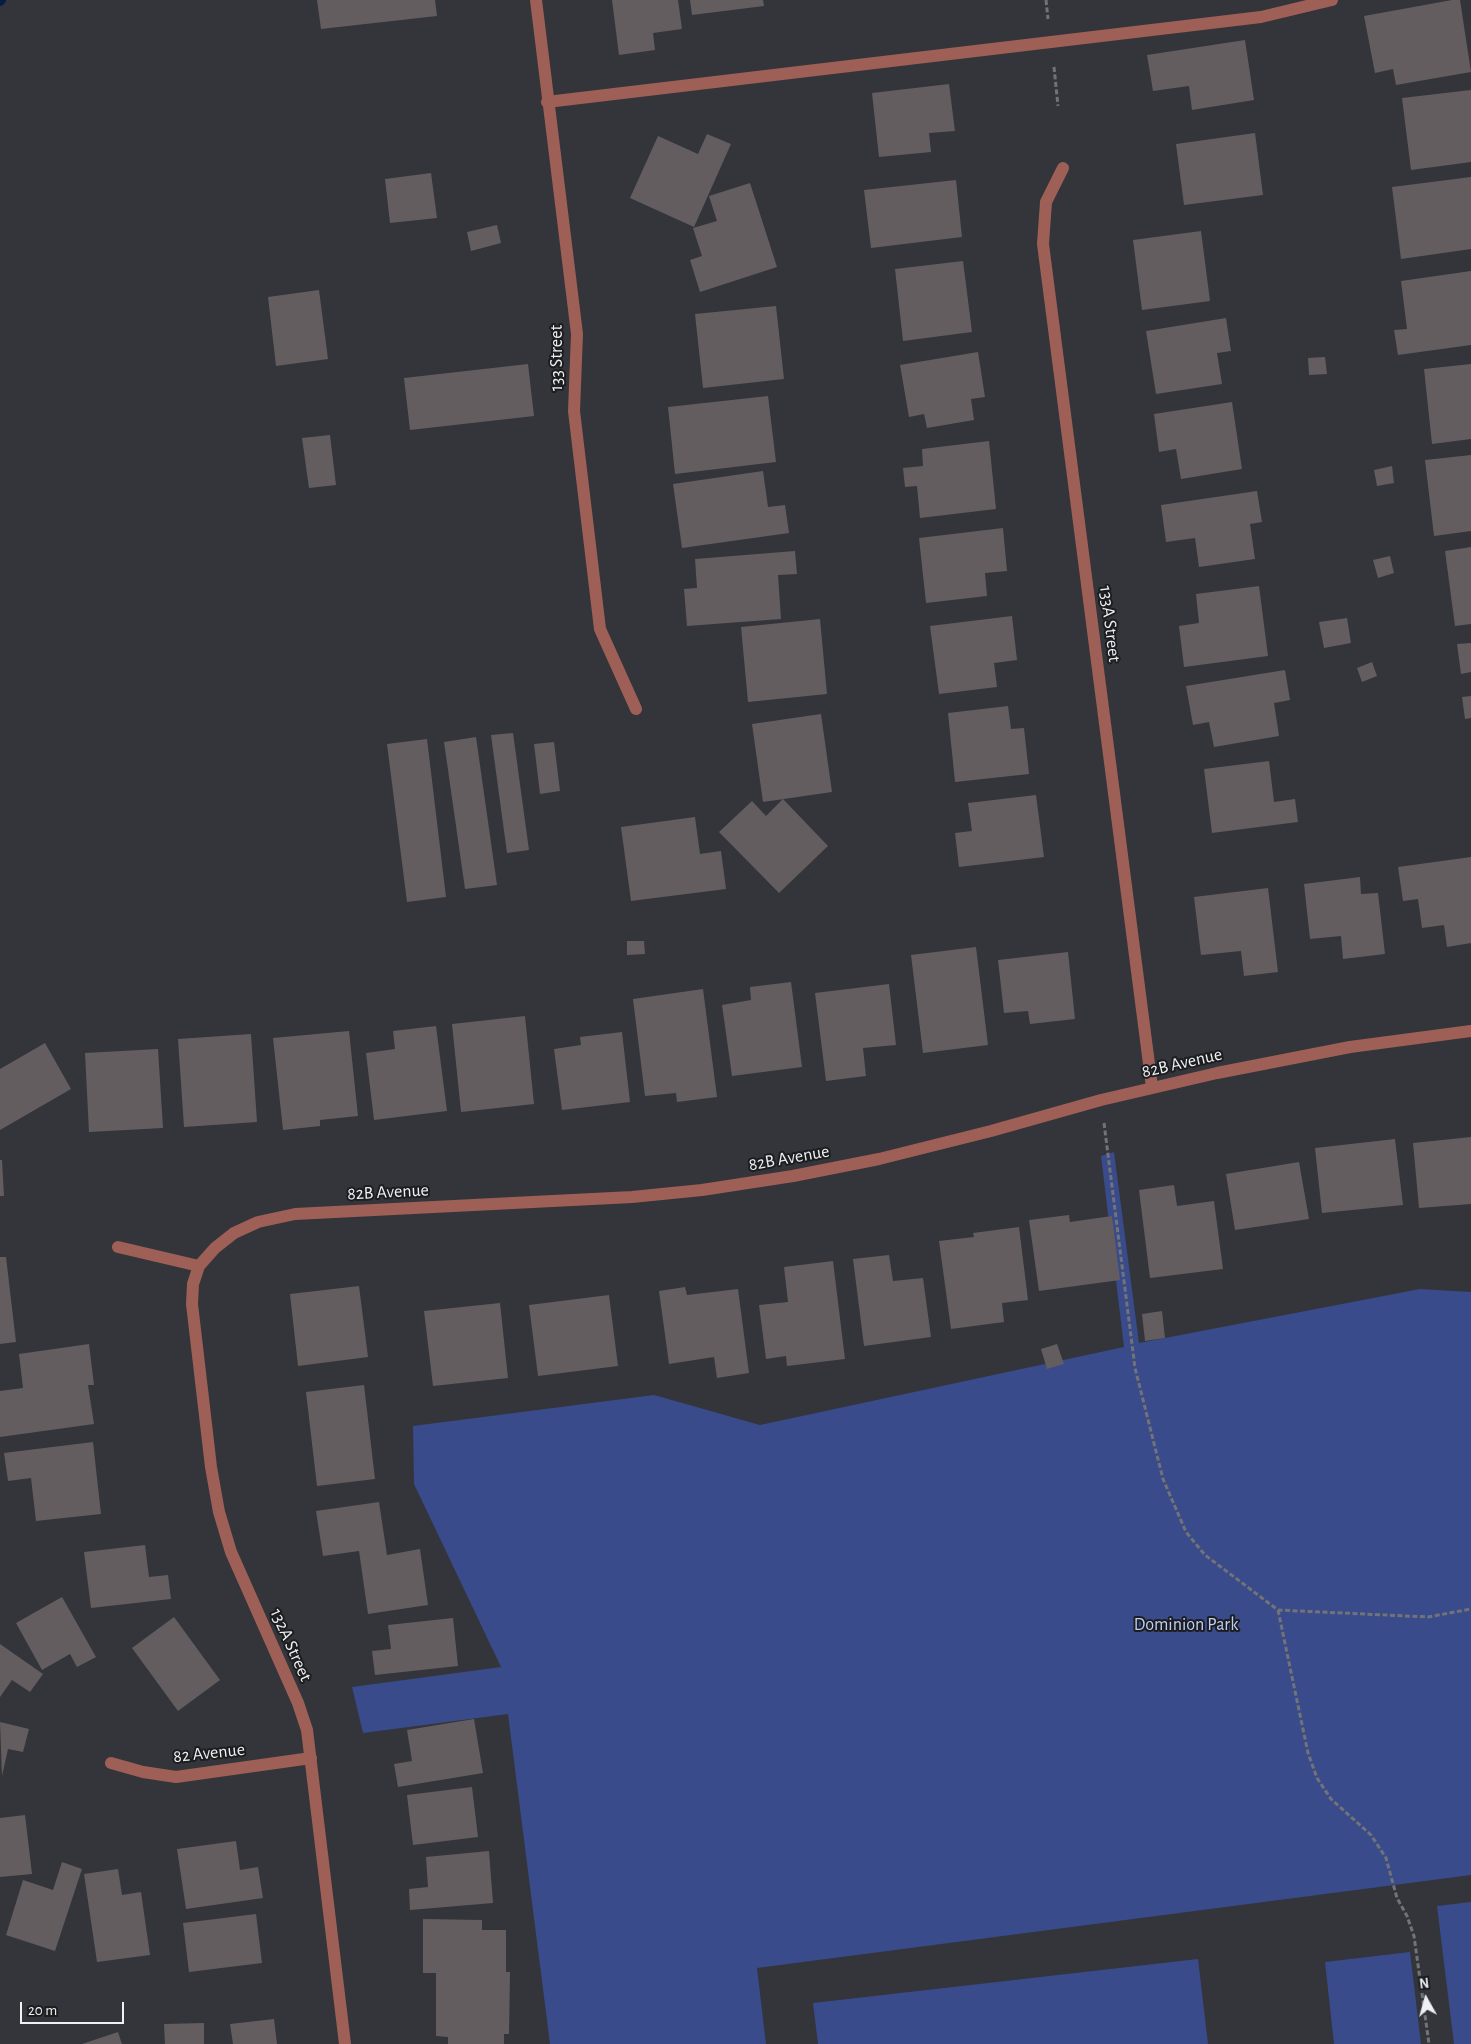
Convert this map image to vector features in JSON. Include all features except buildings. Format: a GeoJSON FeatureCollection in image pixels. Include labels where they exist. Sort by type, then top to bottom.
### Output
{"type":"FeatureCollection","features":[{"type":"Feature","properties":{"kind":"street","name":"133 Street"},"geometry":{"type":"LineString","coordinates":[[536,0],[547,102],[577,334],[574,411],[600,629],[636,709]]}},
{"type":"Feature","properties":{"kind":"street"},"geometry":{"type":"LineString","coordinates":[[547,102],[1242,19],[1332,0]]}},
{"type":"Feature","properties":{"kind":"street","name":"133A Street"},"geometry":{"type":"LineString","coordinates":[[1062,168],[1046,202],[1043,244],[1152,1087]]}},
{"type":"Feature","properties":{"kind":"street","name":"82B Avenue"},"geometry":{"type":"LineString","coordinates":[[199,1266],[234,1233],[258,1222],[277,1217],[632,1197],[702,1190],[793,1176],[879,1159],[1152,1087],[1350,1047],[1471,1031]]}},
{"type":"Feature","properties":{"kind":"street"},"geometry":{"type":"LineString","coordinates":[[118,1248],[199,1266]]}},
{"type":"Feature","properties":{"kind":"street","name":"132A Street"},"geometry":{"type":"LineString","coordinates":[[199,1266],[193,1284],[192,1304],[211,1467],[219,1512],[231,1552],[298,1703],[307,1730],[345,2044]]}},
{"type":"Feature","properties":{"kind":"street","name":"82 Avenue"},"geometry":{"type":"LineString","coordinates":[[111,1763],[143,1772],[176,1776],[311,1758]]}},
{"type":"Feature","properties":{"kind":"path"},"geometry":{"type":"LineString","coordinates":[[1046,0],[1049,29]]}},
{"type":"Feature","properties":{"kind":"path"},"geometry":{"type":"LineString","coordinates":[[1053,61],[1058,106]]}},
{"type":"Feature","properties":{"kind":"path"},"geometry":{"type":"LineString","coordinates":[[1104,1129],[1134,1368],[1163,1478],[1186,1532],[1204,1555],[1278,1610],[1428,1617],[1471,1609]]}},
{"type":"Feature","properties":{"kind":"path"},"geometry":{"type":"LineString","coordinates":[[1278,1610],[1306,1744],[1317,1778],[1331,1799],[1371,1835],[1386,1858],[1398,1898],[1407,1916],[1414,1936],[1430,2044]]}},
{"type":"Feature","properties":{"kind":"green space","name":"Dominion Park"},"geometry":{"type":"Polygon","coordinates":[[[1114,1152],[1139,1343],[1420,1289],[1471,1292],[1471,1875],[757,1968],[766,2044],[550,2044],[508,1714],[363,1733],[352,1687],[501,1667],[414,1484],[413,1426],[654,1395],[760,1425],[1124,1347],[1101,1156],[1114,1152]]]}},
{"type":"Feature","properties":{"kind":"green space"},"geometry":{"type":"Polygon","coordinates":[[[1471,1902],[1471,2044],[1454,2044],[1437,1906],[1471,1902]]]}},
{"type":"Feature","properties":{"kind":"green space"},"geometry":{"type":"Polygon","coordinates":[[[1410,1952],[1421,2044],[1334,2044],[1325,1962],[1410,1952]]]}},
{"type":"Feature","properties":{"kind":"green space"},"geometry":{"type":"Polygon","coordinates":[[[1198,1959],[1208,2044],[818,2044],[813,2003],[1198,1959]]]}}]}
